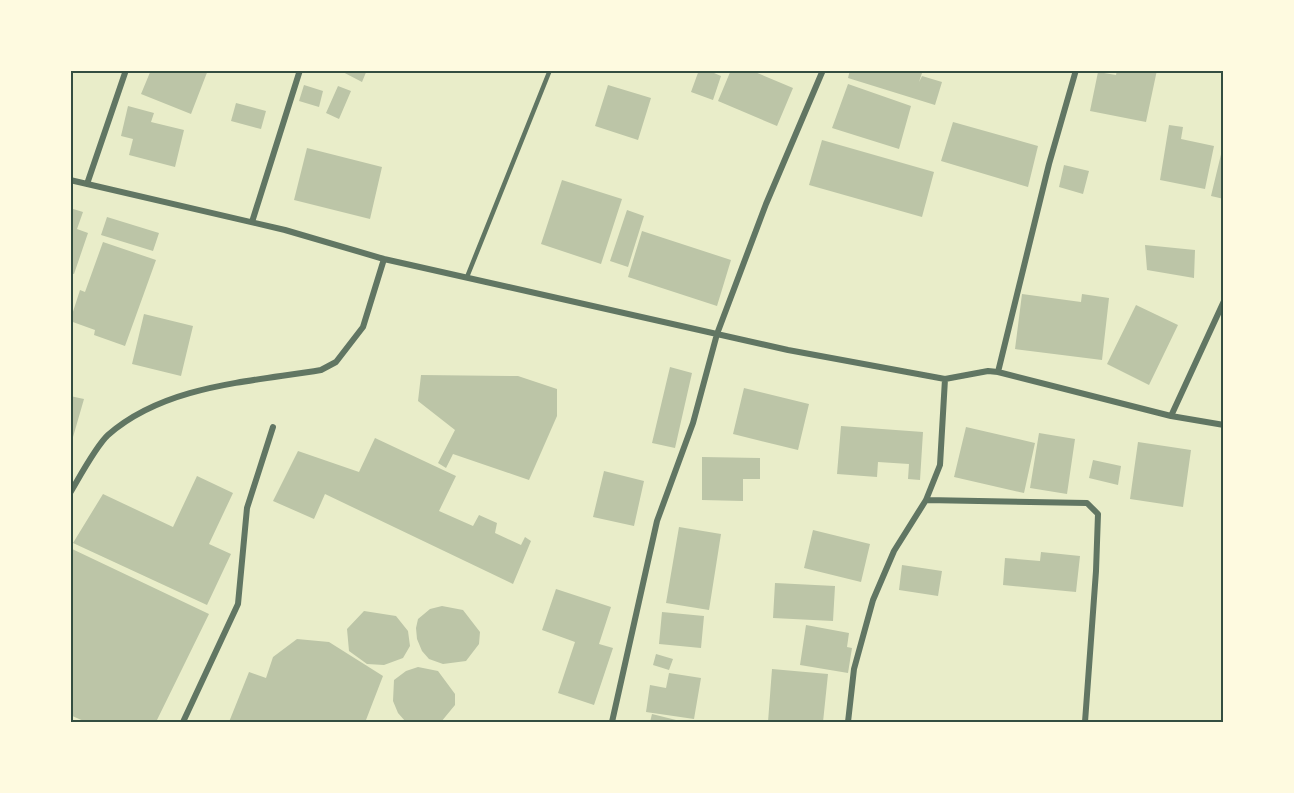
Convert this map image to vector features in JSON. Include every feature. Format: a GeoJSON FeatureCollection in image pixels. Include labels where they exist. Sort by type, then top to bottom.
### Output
{"type":"FeatureCollection","features":[{"type":"Feature","properties":{"kind":"street"},"geometry":{"type":"LineString","coordinates":[[87,184],[126,70]]}},
{"type":"Feature","properties":{"kind":"street"},"geometry":{"type":"LineString","coordinates":[[252,222],[300,70]]}},
{"type":"Feature","properties":{"kind":"street"},"geometry":{"type":"LineString","coordinates":[[612,723],[657,521],[693,423],[717,334],[766,204],[823,70]]}},
{"type":"Feature","properties":{"kind":"street"},"geometry":{"type":"LineString","coordinates":[[998,372],[1049,164],[1076,70]]}},
{"type":"Feature","properties":{"kind":"street"},"geometry":{"type":"LineString","coordinates":[[70,180],[252,222],[384,259],[788,350],[945,379],[988,370],[1171,416],[1224,424]]}},
{"type":"Feature","properties":{"kind":"street"},"geometry":{"type":"LineString","coordinates":[[70,493],[106,437],[137,415],[176,398],[205,389],[321,370],[336,362],[363,327],[384,259]]}},
{"type":"Feature","properties":{"kind":"street"},"geometry":{"type":"LineString","coordinates":[[1171,416],[1224,301]]}},
{"type":"Feature","properties":{"kind":"street"},"geometry":{"type":"LineString","coordinates":[[848,723],[854,669],[873,600],[894,551],[926,500],[940,465],[945,379]]}},
{"type":"Feature","properties":{"kind":"street"},"geometry":{"type":"LineString","coordinates":[[183,723],[238,604],[247,508],[273,427]]}},
{"type":"Feature","properties":{"kind":"street"},"geometry":{"type":"LineString","coordinates":[[926,500],[1088,503],[1098,514],[1085,723]]}},
{"type":"Feature","properties":{"kind":"lane"},"geometry":{"type":"LineString","coordinates":[[467,277],[550,70]]}},
{"type":"Feature","properties":{"kind":"building"},"geometry":{"type":"Polygon","coordinates":[[[151,70],[208,70],[191,114],[141,94],[151,70]]]}},
{"type":"Feature","properties":{"kind":"building"},"geometry":{"type":"Polygon","coordinates":[[[339,70],[367,70],[362,82],[339,70]]]}},
{"type":"Feature","properties":{"kind":"building"},"geometry":{"type":"Polygon","coordinates":[[[699,70],[707,70],[721,76],[713,100],[691,92],[699,70]]]}},
{"type":"Feature","properties":{"kind":"building"},"geometry":{"type":"Polygon","coordinates":[[[731,70],[750,70],[793,88],[777,126],[718,101],[731,70]]]}},
{"type":"Feature","properties":{"kind":"building"},"geometry":{"type":"Polygon","coordinates":[[[850,70],[923,70],[919,82],[922,76],[942,82],[935,105],[848,78],[850,70]]]}},
{"type":"Feature","properties":{"kind":"building"},"geometry":{"type":"Polygon","coordinates":[[[1117,70],[1157,70],[1146,122],[1090,111],[1098,72],[1116,75],[1117,70]]]}},
{"type":"Feature","properties":{"kind":"building"},"geometry":{"type":"Polygon","coordinates":[[[848,84],[911,106],[899,149],[832,128],[848,84]]]}},
{"type":"Feature","properties":{"kind":"building"},"geometry":{"type":"Polygon","coordinates":[[[304,85],[323,91],[319,107],[299,101],[304,85]]]}},
{"type":"Feature","properties":{"kind":"building"},"geometry":{"type":"Polygon","coordinates":[[[608,85],[651,98],[638,140],[595,126],[608,85]]]}},
{"type":"Feature","properties":{"kind":"building"},"geometry":{"type":"Polygon","coordinates":[[[338,86],[351,91],[339,119],[326,113],[338,86]]]}},
{"type":"Feature","properties":{"kind":"building"},"geometry":{"type":"Polygon","coordinates":[[[236,103],[266,111],[261,129],[231,121],[236,103]]]}},
{"type":"Feature","properties":{"kind":"building"},"geometry":{"type":"Polygon","coordinates":[[[128,106],[154,113],[151,122],[184,130],[175,167],[129,155],[133,139],[121,136],[128,106]]]}},
{"type":"Feature","properties":{"kind":"building"},"geometry":{"type":"Polygon","coordinates":[[[953,122],[1038,146],[1028,187],[941,161],[953,122]]]}},
{"type":"Feature","properties":{"kind":"building"},"geometry":{"type":"Polygon","coordinates":[[[1169,125],[1183,127],[1181,139],[1214,146],[1205,189],[1160,180],[1169,125]]]}},
{"type":"Feature","properties":{"kind":"building"},"geometry":{"type":"Polygon","coordinates":[[[822,140],[934,172],[922,217],[809,185],[822,140]]]}},
{"type":"Feature","properties":{"kind":"building"},"geometry":{"type":"Polygon","coordinates":[[[1224,146],[1224,199],[1211,196],[1224,146]]]}},
{"type":"Feature","properties":{"kind":"building"},"geometry":{"type":"Polygon","coordinates":[[[307,148],[382,167],[370,219],[294,200],[307,148]]]}},
{"type":"Feature","properties":{"kind":"building"},"geometry":{"type":"Polygon","coordinates":[[[1064,165],[1089,171],[1083,194],[1059,187],[1064,165]]]}},
{"type":"Feature","properties":{"kind":"building"},"geometry":{"type":"Polygon","coordinates":[[[562,180],[622,199],[601,264],[541,244],[562,180]]]}},
{"type":"Feature","properties":{"kind":"building"},"geometry":{"type":"Polygon","coordinates":[[[70,208],[83,212],[77,229],[88,233],[74,274],[70,273],[70,208]]]}},
{"type":"Feature","properties":{"kind":"building"},"geometry":{"type":"Polygon","coordinates":[[[627,210],[644,216],[628,267],[610,261],[627,210]]]}},
{"type":"Feature","properties":{"kind":"building"},"geometry":{"type":"Polygon","coordinates":[[[107,217],[159,233],[153,251],[101,235],[107,217]]]}},
{"type":"Feature","properties":{"kind":"building"},"geometry":{"type":"Polygon","coordinates":[[[642,231],[731,260],[717,306],[628,277],[642,231]]]}},
{"type":"Feature","properties":{"kind":"building"},"geometry":{"type":"Polygon","coordinates":[[[103,242],[156,260],[125,346],[94,335],[95,330],[70,321],[80,290],[85,292],[103,242]]]}},
{"type":"Feature","properties":{"kind":"building"},"geometry":{"type":"Polygon","coordinates":[[[1145,245],[1195,250],[1194,278],[1147,270],[1145,245]]]}},
{"type":"Feature","properties":{"kind":"building"},"geometry":{"type":"Polygon","coordinates":[[[1022,294],[1081,302],[1082,294],[1109,298],[1102,360],[1015,349],[1022,294]]]}},
{"type":"Feature","properties":{"kind":"building"},"geometry":{"type":"Polygon","coordinates":[[[1136,305],[1178,325],[1149,385],[1107,364],[1136,305]]]}},
{"type":"Feature","properties":{"kind":"building"},"geometry":{"type":"Polygon","coordinates":[[[144,314],[193,326],[181,376],[132,364],[144,314]]]}},
{"type":"Feature","properties":{"kind":"building"},"geometry":{"type":"Polygon","coordinates":[[[670,367],[692,373],[675,448],[652,443],[670,367]]]}},
{"type":"Feature","properties":{"kind":"building"},"geometry":{"type":"Polygon","coordinates":[[[421,375],[518,376],[557,389],[557,416],[529,480],[453,454],[446,468],[438,463],[455,430],[418,401],[421,375]]]}},
{"type":"Feature","properties":{"kind":"building"},"geometry":{"type":"Polygon","coordinates":[[[744,388],[809,404],[798,450],[733,434],[744,388]]]}},
{"type":"Feature","properties":{"kind":"building"},"geometry":{"type":"Polygon","coordinates":[[[70,396],[84,399],[71,444],[70,443],[70,396]]]}},
{"type":"Feature","properties":{"kind":"building"},"geometry":{"type":"Polygon","coordinates":[[[841,426],[923,432],[920,480],[908,479],[909,464],[878,462],[877,477],[837,474],[841,426]]]}},
{"type":"Feature","properties":{"kind":"building"},"geometry":{"type":"Polygon","coordinates":[[[966,427],[1035,443],[1024,493],[954,477],[966,427]]]}},
{"type":"Feature","properties":{"kind":"building"},"geometry":{"type":"Polygon","coordinates":[[[1039,433],[1075,439],[1067,494],[1030,488],[1039,433]]]}},
{"type":"Feature","properties":{"kind":"building"},"geometry":{"type":"Polygon","coordinates":[[[375,438],[456,476],[439,511],[473,526],[479,515],[497,523],[495,533],[521,545],[525,537],[531,541],[513,584],[325,494],[314,519],[273,501],[298,451],[359,472],[375,438]]]}},
{"type":"Feature","properties":{"kind":"building"},"geometry":{"type":"Polygon","coordinates":[[[1138,442],[1191,450],[1183,507],[1130,499],[1138,442]]]}},
{"type":"Feature","properties":{"kind":"building"},"geometry":{"type":"Polygon","coordinates":[[[702,457],[760,458],[760,479],[743,479],[743,501],[702,500],[702,457]]]}},
{"type":"Feature","properties":{"kind":"building"},"geometry":{"type":"Polygon","coordinates":[[[1093,460],[1121,466],[1118,485],[1089,478],[1093,460]]]}},
{"type":"Feature","properties":{"kind":"building"},"geometry":{"type":"Polygon","coordinates":[[[604,471],[644,481],[634,526],[593,517],[604,471]]]}},
{"type":"Feature","properties":{"kind":"building"},"geometry":{"type":"Polygon","coordinates":[[[197,476],[233,493],[209,544],[231,554],[207,605],[73,543],[103,494],[173,527],[197,476]]]}},
{"type":"Feature","properties":{"kind":"building"},"geometry":{"type":"Polygon","coordinates":[[[679,527],[721,534],[709,610],[666,603],[679,527]]]}},
{"type":"Feature","properties":{"kind":"building"},"geometry":{"type":"Polygon","coordinates":[[[813,530],[870,544],[861,582],[804,568],[813,530]]]}},
{"type":"Feature","properties":{"kind":"building"},"geometry":{"type":"Polygon","coordinates":[[[70,548],[209,614],[156,722],[86,722],[70,715],[70,548]]]}},
{"type":"Feature","properties":{"kind":"building"},"geometry":{"type":"Polygon","coordinates":[[[1041,552],[1080,556],[1076,592],[1003,585],[1005,558],[1040,561],[1041,552]]]}},
{"type":"Feature","properties":{"kind":"building"},"geometry":{"type":"Polygon","coordinates":[[[902,565],[942,571],[938,596],[899,590],[902,565]]]}},
{"type":"Feature","properties":{"kind":"building"},"geometry":{"type":"Polygon","coordinates":[[[775,583],[835,586],[833,621],[773,618],[775,583]]]}},
{"type":"Feature","properties":{"kind":"building"},"geometry":{"type":"Polygon","coordinates":[[[556,589],[611,607],[599,644],[613,648],[594,705],[558,693],[575,642],[542,630],[556,589]]]}},
{"type":"Feature","properties":{"kind":"building"},"geometry":{"type":"Polygon","coordinates":[[[442,606],[463,610],[480,632],[479,644],[466,661],[443,664],[429,659],[422,651],[417,639],[418,619],[430,609],[442,606]]]}},
{"type":"Feature","properties":{"kind":"building"},"geometry":{"type":"Polygon","coordinates":[[[364,611],[396,616],[408,631],[410,646],[403,658],[384,665],[367,664],[349,651],[347,629],[364,611]]]}},
{"type":"Feature","properties":{"kind":"building"},"geometry":{"type":"Polygon","coordinates":[[[662,612],[704,616],[701,648],[659,644],[662,612]]]}},
{"type":"Feature","properties":{"kind":"building"},"geometry":{"type":"Polygon","coordinates":[[[806,625],[849,633],[847,647],[852,648],[848,673],[800,665],[806,625]]]}},
{"type":"Feature","properties":{"kind":"building"},"geometry":{"type":"Polygon","coordinates":[[[297,639],[329,642],[383,676],[366,720],[372,722],[229,722],[249,672],[266,678],[273,657],[297,639]]]}},
{"type":"Feature","properties":{"kind":"building"},"geometry":{"type":"Polygon","coordinates":[[[656,654],[673,659],[669,670],[653,665],[656,654]]]}},
{"type":"Feature","properties":{"kind":"building"},"geometry":{"type":"Polygon","coordinates":[[[418,667],[438,671],[455,694],[455,705],[441,722],[409,722],[398,713],[393,701],[394,680],[406,671],[418,667]]]}},
{"type":"Feature","properties":{"kind":"building"},"geometry":{"type":"Polygon","coordinates":[[[772,669],[828,674],[823,722],[768,722],[772,669]]]}},
{"type":"Feature","properties":{"kind":"building"},"geometry":{"type":"Polygon","coordinates":[[[669,673],[701,678],[694,719],[646,712],[650,685],[666,688],[669,673]]]}},
{"type":"Feature","properties":{"kind":"building"},"geometry":{"type":"Polygon","coordinates":[[[652,714],[684,722],[650,722],[652,714]]]}}]}
